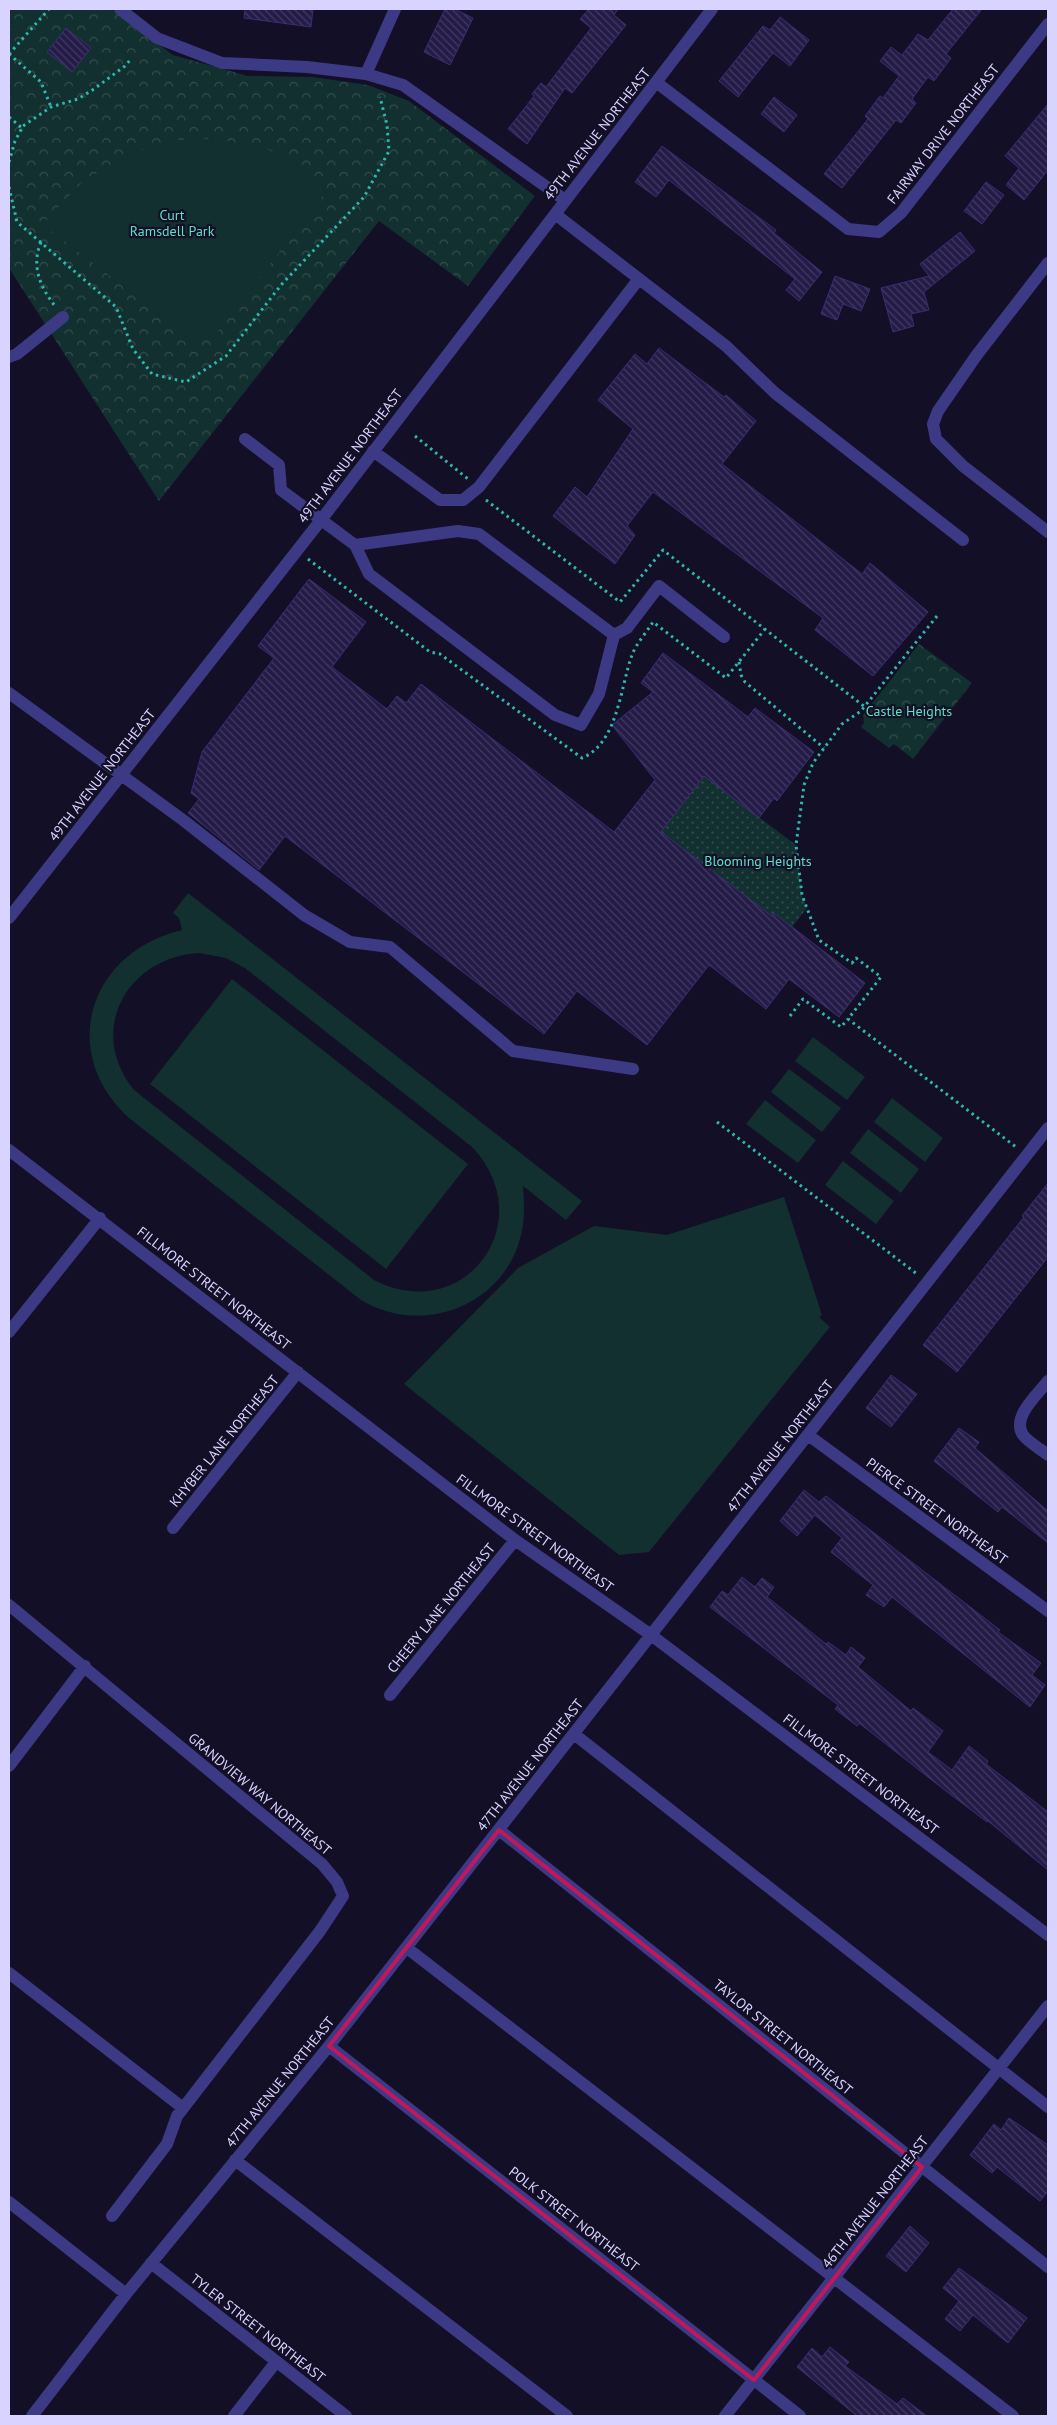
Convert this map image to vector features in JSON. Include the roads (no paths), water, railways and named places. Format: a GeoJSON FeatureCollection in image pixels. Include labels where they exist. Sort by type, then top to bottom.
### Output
{"type":"FeatureCollection","features":[{"type":"Feature","properties":{"kind":"street"},"geometry":{"type":"LineString","coordinates":[[120,9],[157,38],[222,63],[307,67],[366,74],[403,85],[565,200]]}},
{"type":"Feature","properties":{"kind":"street"},"geometry":{"type":"LineString","coordinates":[[366,74],[395,9]]}},
{"type":"Feature","properties":{"kind":"street","name":"49TH AVENUE NORTHEAST"},"geometry":{"type":"LineString","coordinates":[[9,918],[321,520],[712,9]]}},
{"type":"Feature","properties":{"kind":"street","name":"FAIRWAY DRIVE NORTHEAST"},"geometry":{"type":"LineString","coordinates":[[656,82],[848,230],[879,232],[901,213],[1048,24]]}},
{"type":"Feature","properties":{"kind":"street"},"geometry":{"type":"LineString","coordinates":[[554,214],[726,346],[775,393],[963,540]]}},
{"type":"Feature","properties":{"kind":"street"},"geometry":{"type":"LineString","coordinates":[[1048,263],[976,356],[938,411],[933,424],[936,439],[963,466],[1048,532]]}},
{"type":"Feature","properties":{"kind":"street"},"geometry":{"type":"LineString","coordinates":[[372,451],[440,500],[463,500],[479,487],[638,280]]}},
{"type":"Feature","properties":{"kind":"street"},"geometry":{"type":"LineString","coordinates":[[9,357],[18,354],[63,317]]}},
{"type":"Feature","properties":{"kind":"street"},"geometry":{"type":"LineString","coordinates":[[245,439],[279,465],[280,490],[355,545],[368,574],[554,715],[581,725],[599,694],[614,635],[627,628],[659,586],[724,636]]}},
{"type":"Feature","properties":{"kind":"street"},"geometry":{"type":"LineString","coordinates":[[355,545],[458,531],[479,534],[614,635]]}},
{"type":"Feature","properties":{"kind":"street"},"geometry":{"type":"LineString","coordinates":[[9,693],[182,820],[304,915],[350,942],[390,947],[513,1051],[634,1069]]}},
{"type":"Feature","properties":{"kind":"street","name":"47TH AVENUE NORTHEAST"},"geometry":{"type":"LineString","coordinates":[[32,2416],[126,2294],[407,1948],[1048,1128]]}},
{"type":"Feature","properties":{"kind":"street","name":"FILLMORE STREET NORTHEAST"},"geometry":{"type":"LineString","coordinates":[[9,1150],[100,1218],[515,1540],[651,1635],[1048,1935]]}},
{"type":"Feature","properties":{"kind":"street"},"geometry":{"type":"LineString","coordinates":[[9,1332],[100,1218]]}},
{"type":"Feature","properties":{"kind":"street","name":"KHYBER LANE NORTHEAST"},"geometry":{"type":"LineString","coordinates":[[173,1528],[298,1372]]}},
{"type":"Feature","properties":{"kind":"street"},"geometry":{"type":"LineString","coordinates":[[1048,1381],[1022,1415],[1019,1426],[1024,1436],[1048,1455]]}},
{"type":"Feature","properties":{"kind":"street","name":"PIERCE STREET NORTHEAST"},"geometry":{"type":"LineString","coordinates":[[808,1435],[1048,1611]]}},
{"type":"Feature","properties":{"kind":"street","name":"CHEERY LANE NORTHEAST"},"geometry":{"type":"LineString","coordinates":[[390,1695],[515,1540]]}},
{"type":"Feature","properties":{"kind":"street"},"geometry":{"type":"LineString","coordinates":[[9,1605],[85,1666],[9,1766]]}},
{"type":"Feature","properties":{"kind":"street","name":"GRANDVIEW WAY NORTHEAST"},"geometry":{"type":"LineString","coordinates":[[85,1666],[322,1864],[337,1882],[343,1896],[320,1930],[177,2116],[166,2144],[112,2216]]}},
{"type":"Feature","properties":{"kind":"street"},"geometry":{"type":"LineString","coordinates":[[574,1734],[1048,2107]]}},
{"type":"Feature","properties":{"kind":"street","name":"TAYLOR STREET NORTHEAST"},"geometry":{"type":"LineString","coordinates":[[499,1830],[1048,2267]]}},
{"type":"Feature","properties":{"kind":"street"},"geometry":{"type":"LineString","coordinates":[[407,1948],[833,2279],[1013,2416]]}},
{"type":"Feature","properties":{"kind":"street"},"geometry":{"type":"LineString","coordinates":[[9,1973],[183,2108]]}},
{"type":"Feature","properties":{"kind":"street","name":"46TH AVENUE NORTHEAST"},"geometry":{"type":"LineString","coordinates":[[725,2416],[1048,2006]]}},
{"type":"Feature","properties":{"kind":"street","name":"POLK STREET NORTHEAST"},"geometry":{"type":"LineString","coordinates":[[329,2046],[800,2416]]}},
{"type":"Feature","properties":{"kind":"street"},"geometry":{"type":"LineString","coordinates":[[235,2160],[567,2416]]}},
{"type":"Feature","properties":{"kind":"street"},"geometry":{"type":"LineString","coordinates":[[9,2202],[126,2294]]}},
{"type":"Feature","properties":{"kind":"street","name":"TYLER STREET NORTHEAST"},"geometry":{"type":"LineString","coordinates":[[151,2264],[340,2414]]}},
{"type":"Feature","properties":{"kind":"street"},"geometry":{"type":"LineString","coordinates":[[234,2416],[276,2362]]}},
{"type":"Feature","properties":{"kind":"park label","name":"Curt Ramsdell Park"},"geometry":{"type":"Point","coordinates":[172,224]}},
{"type":"Feature","properties":{"kind":"park label","name":"Castle Heights"},"geometry":{"type":"Point","coordinates":[909,711]}},
{"type":"Feature","properties":{"kind":"park label","name":"Blooming Heights"},"geometry":{"type":"Point","coordinates":[758,861]}}]}
